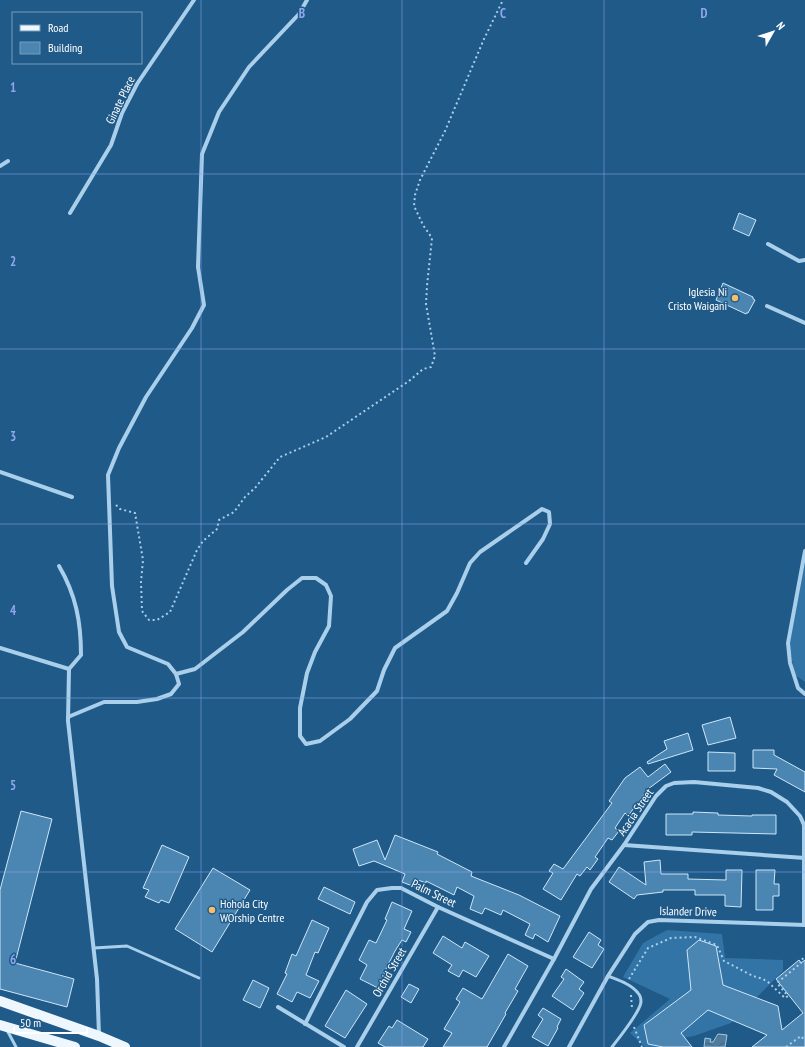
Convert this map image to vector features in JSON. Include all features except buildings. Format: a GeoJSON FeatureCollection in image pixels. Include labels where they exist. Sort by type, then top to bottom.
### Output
{"type":"FeatureCollection","features":[{"type":"Feature","properties":{"kind":"main road"},"geometry":{"type":"LineString","coordinates":[[0,1001],[99,1036],[125,1047]]}},
{"type":"Feature","properties":{"kind":"main road"},"geometry":{"type":"LineString","coordinates":[[2,1026],[75,1047]]}},
{"type":"Feature","properties":{"kind":"street","name":"Ginate Place"},"geometry":{"type":"LineString","coordinates":[[70,213],[112,145],[122,112],[137,84],[194,0]]}},
{"type":"Feature","properties":{"kind":"street"},"geometry":{"type":"LineString","coordinates":[[68,718],[104,702],[137,702],[157,699],[171,694],[179,684],[176,674],[168,664],[127,647],[119,632],[112,586],[108,476],[119,448],[146,397],[192,328],[204,305],[198,267],[202,154],[219,112],[248,67],[299,14],[307,0]]}},
{"type":"Feature","properties":{"kind":"street"},"geometry":{"type":"LineString","coordinates":[[0,166],[8,161]]}},
{"type":"Feature","properties":{"kind":"street"},"geometry":{"type":"LineString","coordinates":[[768,244],[799,261],[805,260]]}},
{"type":"Feature","properties":{"kind":"street"},"geometry":{"type":"LineString","coordinates":[[767,306],[805,323]]}},
{"type":"Feature","properties":{"kind":"street"},"geometry":{"type":"LineString","coordinates":[[0,472],[72,497]]}},
{"type":"Feature","properties":{"kind":"street"},"geometry":{"type":"LineString","coordinates":[[176,674],[195,669],[237,637],[265,612],[286,590],[302,578],[316,578],[326,585],[332,596],[329,626],[315,652],[307,673],[300,708],[300,736],[306,744],[320,741],[350,719],[377,692],[384,670],[395,648],[447,611],[457,594],[470,563],[480,552],[542,509],[549,512],[550,524],[543,539],[526,563]]}},
{"type":"Feature","properties":{"kind":"street"},"geometry":{"type":"LineString","coordinates":[[805,551],[788,643],[790,662],[798,688],[805,694]]}},
{"type":"Feature","properties":{"kind":"street"},"geometry":{"type":"LineString","coordinates":[[59,566],[76,601],[81,634],[81,655],[69,669],[68,718],[94,948],[97,979],[99,1036]]}},
{"type":"Feature","properties":{"kind":"street"},"geometry":{"type":"LineString","coordinates":[[0,648],[69,669]]}},
{"type":"Feature","properties":{"kind":"street","name":"Acacia Street"},"geometry":{"type":"LineString","coordinates":[[504,1047],[554,959],[591,889],[624,845],[656,796],[666,786],[674,783],[694,782],[758,788],[778,796],[794,809],[800,816],[804,825],[805,925]]}},
{"type":"Feature","properties":{"kind":"street"},"geometry":{"type":"LineString","coordinates":[[624,845],[804,858]]}},
{"type":"Feature","properties":{"kind":"street","name":"Palm Street"},"geometry":{"type":"LineString","coordinates":[[305,1024],[367,902],[377,890],[401,888],[554,959]]}},
{"type":"Feature","properties":{"kind":"street","name":"Orchid Street"},"geometry":{"type":"LineString","coordinates":[[358,1047],[438,906]]}},
{"type":"Feature","properties":{"kind":"street","name":"Islander Drive"},"geometry":{"type":"LineString","coordinates":[[568,1047],[608,976],[635,934],[648,922],[805,925]]}},
{"type":"Feature","properties":{"kind":"street"},"geometry":{"type":"LineString","coordinates":[[278,1007],[344,1047]]}},
{"type":"Feature","properties":{"kind":"lane"},"geometry":{"type":"LineString","coordinates":[[94,948],[127,946],[199,978]]}},
{"type":"Feature","properties":{"kind":"lane"},"geometry":{"type":"LineString","coordinates":[[608,976],[631,987],[639,994],[641,1001],[637,1011],[612,1047]]}},
{"type":"Feature","properties":{"kind":"lane"},"geometry":{"type":"LineString","coordinates":[[2,1026],[16,1047]]}},
{"type":"Feature","properties":{"kind":"path"},"geometry":{"type":"LineString","coordinates":[[109,497],[120,509],[135,513],[143,560],[141,582],[142,611],[149,620],[157,620],[170,612],[193,557],[203,541],[216,529],[219,520],[234,512],[245,497],[255,488],[280,458],[326,436],[409,381],[423,369],[431,367],[435,356],[426,304],[426,286],[432,238],[423,225],[414,206],[415,195],[420,180],[445,131],[484,39],[503,0]]}},
{"type":"Feature","properties":{"kind":"path"},"geometry":{"type":"LineString","coordinates":[[629,984],[629,977],[648,948],[671,938],[695,937],[717,945],[724,961],[752,976],[768,982],[785,998],[788,996],[777,983],[801,963],[800,961],[805,957]]}},
{"type":"Feature","properties":{"kind":"path"},"geometry":{"type":"LineString","coordinates":[[630,991],[632,1012]]}},
{"type":"Feature","properties":{"kind":"path"},"geometry":{"type":"LineString","coordinates":[[634,1026],[642,1047]]}},
{"type":"Feature","properties":{"kind":"path"},"geometry":{"type":"LineString","coordinates":[[786,1047],[801,1036],[805,1041]]}},
{"type":"Feature","properties":{"kind":"shaded area"},"geometry":{"type":"Polygon","coordinates":[[[805,561],[805,682],[795,675],[789,645],[805,561]]]}},
{"type":"Feature","properties":{"kind":"shaded area"},"geometry":{"type":"Polygon","coordinates":[[[667,930],[722,934],[725,958],[783,960],[783,971],[731,1023],[694,1036],[683,1038],[665,1047],[645,1047],[630,1033],[670,999],[623,977],[643,943],[667,930]]]}},
{"type":"Feature","properties":{"kind":"water"},"geometry":{"type":"Polygon","coordinates":[[[718,1034],[727,1035],[725,1047],[704,1047],[705,1038],[711,1039],[710,1042],[713,1042],[718,1034]]]}},
{"type":"Feature","properties":{"kind":"place","name":"Iglesia Ni Cristo Waigani"},"geometry":{"type":"Point","coordinates":[735,298]}},
{"type":"Feature","properties":{"kind":"place","name":"Hohola City WOrship Centre"},"geometry":{"type":"Point","coordinates":[212,910]}}]}
